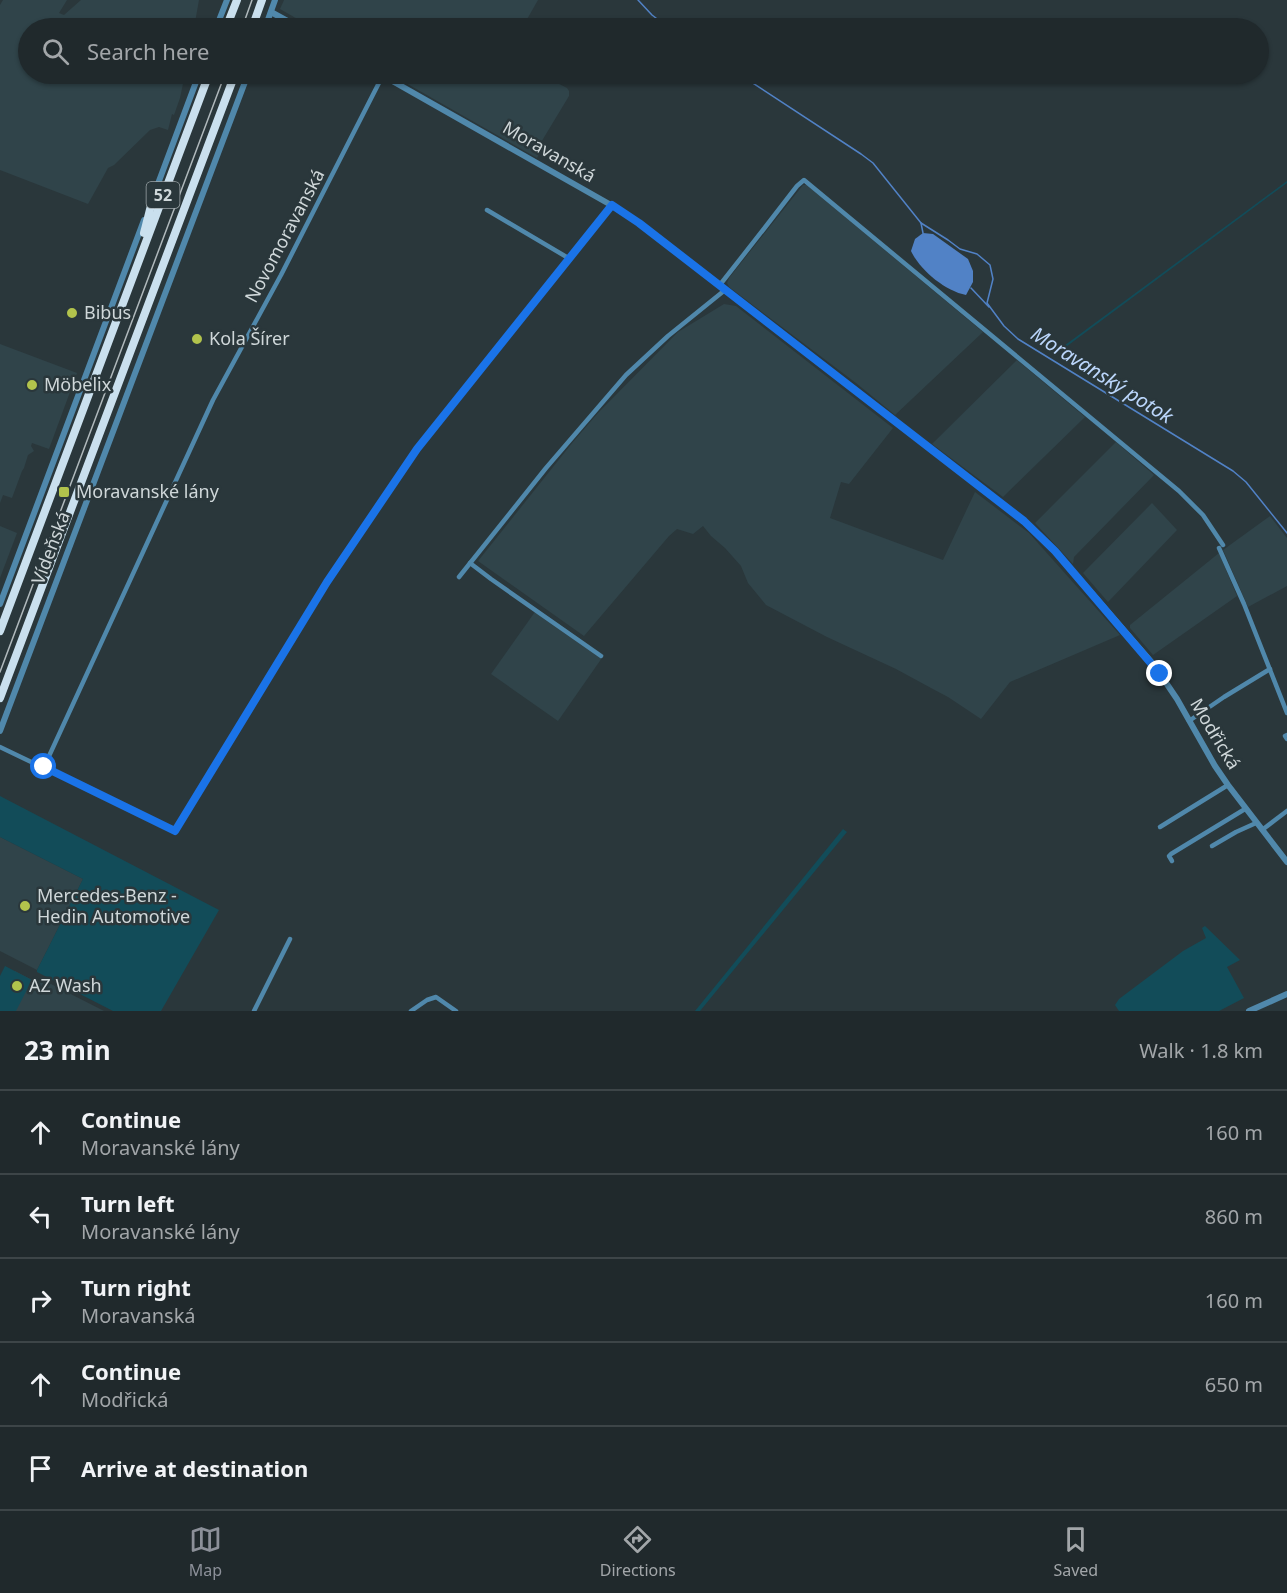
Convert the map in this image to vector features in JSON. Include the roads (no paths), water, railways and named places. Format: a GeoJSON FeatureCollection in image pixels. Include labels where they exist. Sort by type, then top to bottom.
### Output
{"type":"FeatureCollection","features":[{"type":"Feature","properties":{"kind":"highway"},"geometry":{"type":"LineString","coordinates":[[230,18],[237,0]]}},
{"type":"Feature","properties":{"kind":"highway"},"geometry":{"type":"LineString","coordinates":[[256,18],[262,0]]}},
{"type":"Feature","properties":{"kind":"highway","name":"Vídeňská"},"geometry":{"type":"LineString","coordinates":[[0,631],[205,84]]}},
{"type":"Feature","properties":{"kind":"highway","name":"Vídeňská"},"geometry":{"type":"LineString","coordinates":[[0,698],[231,84]]}},
{"type":"Feature","properties":{"kind":"highway"},"geometry":{"type":"LineString","coordinates":[[117,316],[154,194]]}},
{"type":"Feature","properties":{"kind":"street"},"geometry":{"type":"LineString","coordinates":[[220,18],[227,0]]}},
{"type":"Feature","properties":{"kind":"street"},"geometry":{"type":"LineString","coordinates":[[269,18],[275,0]]}},
{"type":"Feature","properties":{"kind":"street"},"geometry":{"type":"LineString","coordinates":[[271,12],[282,18]]}},
{"type":"Feature","properties":{"kind":"street","name":"Vídeňská"},"geometry":{"type":"LineString","coordinates":[[0,604],[195,84]]}},
{"type":"Feature","properties":{"kind":"street","name":"Vídeňská"},"geometry":{"type":"LineString","coordinates":[[0,732],[244,84]]}},
{"type":"Feature","properties":{"kind":"street","name":"Novomoravanská"},"geometry":{"type":"LineString","coordinates":[[44,767],[213,400],[281,275],[376,84]]}},
{"type":"Feature","properties":{"kind":"street","name":"Moravanská"},"geometry":{"type":"LineString","coordinates":[[399,84],[612,205],[639,223],[722,288]]}},
{"type":"Feature","properties":{"kind":"street"},"geometry":{"type":"LineString","coordinates":[[459,577],[546,468],[626,375],[722,288],[783,204],[804,180],[1179,491],[1203,515],[1221,547],[1287,713]]}},
{"type":"Feature","properties":{"kind":"street"},"geometry":{"type":"LineString","coordinates":[[0,747],[175,831],[327,582],[417,449],[612,205]]}},
{"type":"Feature","properties":{"kind":"street"},"geometry":{"type":"LineString","coordinates":[[487,210],[570,258]]}},
{"type":"Feature","properties":{"kind":"street","name":"Modřická"},"geometry":{"type":"LineString","coordinates":[[722,288],[1024,521],[1055,551],[1154,665],[1228,785],[1287,862]]}},
{"type":"Feature","properties":{"kind":"street"},"geometry":{"type":"LineString","coordinates":[[470,563],[601,656]]}},
{"type":"Feature","properties":{"kind":"street"},"geometry":{"type":"LineString","coordinates":[[1189,721],[1270,669]]}},
{"type":"Feature","properties":{"kind":"street","name":"Modřická"},"geometry":{"type":"LineString","coordinates":[[1160,827],[1228,785]]}},
{"type":"Feature","properties":{"kind":"street"},"geometry":{"type":"LineString","coordinates":[[1172,861],[1169,856],[1171,854],[1245,809]]}},
{"type":"Feature","properties":{"kind":"street"},"geometry":{"type":"LineString","coordinates":[[1262,830],[1287,811]]}},
{"type":"Feature","properties":{"kind":"street"},"geometry":{"type":"LineString","coordinates":[[1212,846],[1256,823]]}},
{"type":"Feature","properties":{"kind":"street"},"geometry":{"type":"LineString","coordinates":[[254,1011],[290,939]]}},
{"type":"Feature","properties":{"kind":"street"},"geometry":{"type":"LineString","coordinates":[[1249,1011],[1287,994]]}},
{"type":"Feature","properties":{"kind":"street"},"geometry":{"type":"LineString","coordinates":[[411,1011],[436,997],[456,1011]]}},
{"type":"Feature","properties":{"kind":"water"},"geometry":{"type":"Polygon","coordinates":[[[923,233],[933,234],[968,259],[973,271],[973,282],[966,295],[934,279],[915,258],[911,251],[915,239],[923,233]]]}},
{"type":"Feature","properties":{"kind":"waterway","name":"Moravanský potok"},"geometry":{"type":"LineString","coordinates":[[638,0],[656,18]]}},
{"type":"Feature","properties":{"kind":"waterway","name":"Moravanský potok"},"geometry":{"type":"LineString","coordinates":[[754,84],[873,163],[921,223],[960,249],[977,254],[990,265],[993,279],[987,303],[1004,326],[1018,339],[1233,471],[1246,482],[1287,533]]}},
{"type":"Feature","properties":{"kind":"waterway","name":"Moravanský potok"},"geometry":{"type":"LineString","coordinates":[[921,223],[923,233]]}},
{"type":"Feature","properties":{"kind":"waterway"},"geometry":{"type":"LineString","coordinates":[[971,288],[989,307]]}},
{"type":"Feature","properties":{"kind":"tram line"},"geometry":{"type":"LineString","coordinates":[[246,18],[252,0]]}},
{"type":"Feature","properties":{"kind":"tram line"},"geometry":{"type":"LineString","coordinates":[[0,672],[221,84]]}},
{"type":"Feature","properties":{"kind":"place","name":"Bibus"},"geometry":{"type":"Point","coordinates":[72,313]}},
{"type":"Feature","properties":{"kind":"place","name":"Kola Šírer"},"geometry":{"type":"Point","coordinates":[197,339]}},
{"type":"Feature","properties":{"kind":"place","name":"Möbelix"},"geometry":{"type":"Point","coordinates":[32,385]}},
{"type":"Feature","properties":{"kind":"place","name":"Moravanské lány"},"geometry":{"type":"Point","coordinates":[64,492]}},
{"type":"Feature","properties":{"kind":"place","name":"Mercedes-Benz - Hedin Automotive"},"geometry":{"type":"Point","coordinates":[25,906]}},
{"type":"Feature","properties":{"kind":"place","name":"AZ Wash"},"geometry":{"type":"Point","coordinates":[17,986]}}]}
